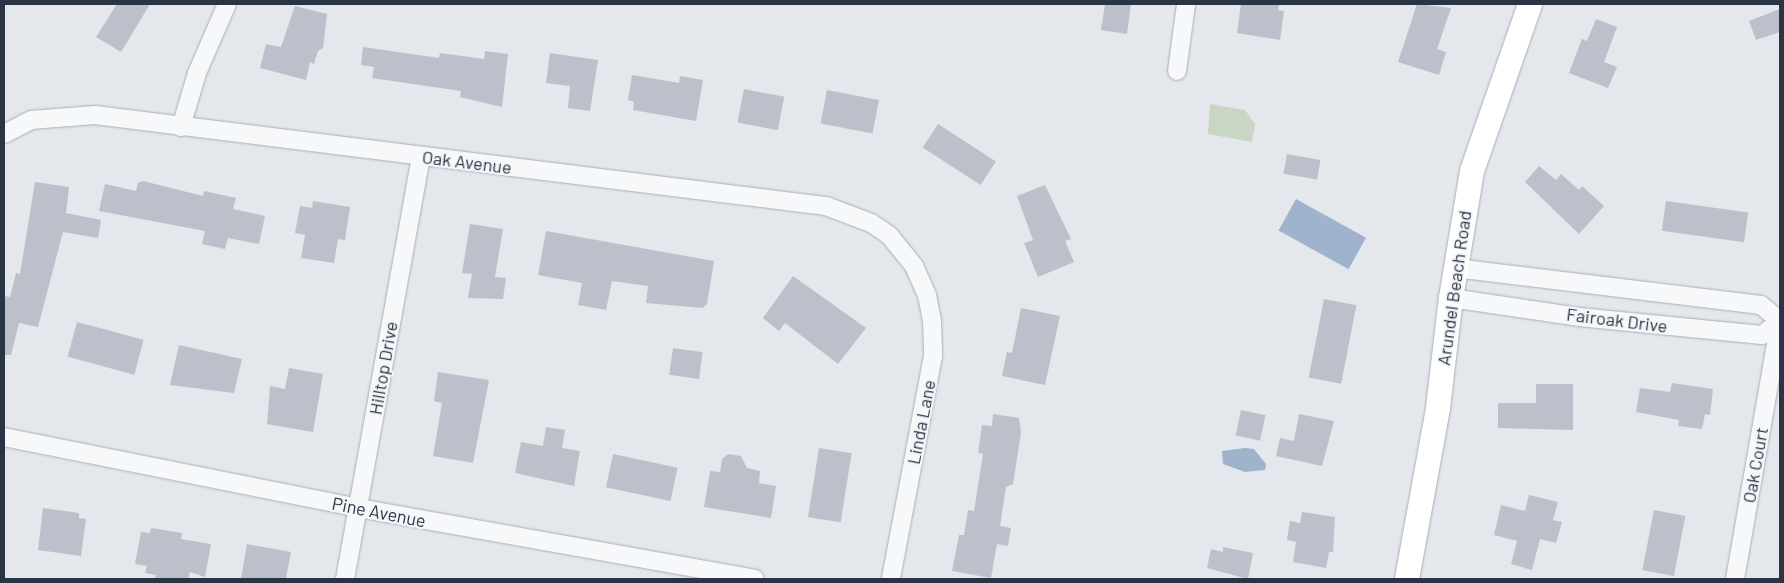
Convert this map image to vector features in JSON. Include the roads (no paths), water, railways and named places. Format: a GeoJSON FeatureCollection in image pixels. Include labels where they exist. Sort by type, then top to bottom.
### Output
{"type":"FeatureCollection","features":[{"type":"Feature","properties":{"kind":"street"},"geometry":{"type":"LineString","coordinates":[[181,127],[200,65],[227,4]]}},
{"type":"Feature","properties":{"kind":"street"},"geometry":{"type":"LineString","coordinates":[[1177,71],[1186,4]]}},
{"type":"Feature","properties":{"kind":"street","name":"Arundel Beach Road"},"geometry":{"type":"LineString","coordinates":[[1406,579],[1438,408],[1450,298],[1472,171],[1530,4]]}},
{"type":"Feature","properties":{"kind":"street","name":"Oak Avenue"},"geometry":{"type":"LineString","coordinates":[[4,134],[31,120],[60,115],[95,115],[826,206],[883,231],[914,266]]}},
{"type":"Feature","properties":{"kind":"street","name":"Hilltop Drive"},"geometry":{"type":"LineString","coordinates":[[345,579],[421,156]]}},
{"type":"Feature","properties":{"kind":"street","name":"Linda Lane"},"geometry":{"type":"LineString","coordinates":[[891,579],[933,356],[927,295],[914,266]]}},
{"type":"Feature","properties":{"kind":"street","name":"Fairoak Drive"},"geometry":{"type":"LineString","coordinates":[[1450,298],[1580,317],[1762,335],[1780,321],[1761,305],[1455,268]]}},
{"type":"Feature","properties":{"kind":"street","name":"Oak Court"},"geometry":{"type":"LineString","coordinates":[[1735,579],[1780,321]]}},
{"type":"Feature","properties":{"kind":"street","name":"Pine Avenue"},"geometry":{"type":"LineString","coordinates":[[4,437],[358,508],[755,579]]}},
{"type":"Feature","properties":{"kind":"water"},"geometry":{"type":"Polygon","coordinates":[[[1296,199],[1366,238],[1349,269],[1279,230],[1296,199]]]}},
{"type":"Feature","properties":{"kind":"water"},"geometry":{"type":"Polygon","coordinates":[[[1245,448],[1254,449],[1266,464],[1265,470],[1245,472],[1223,464],[1222,451],[1245,448]]]}}]}
